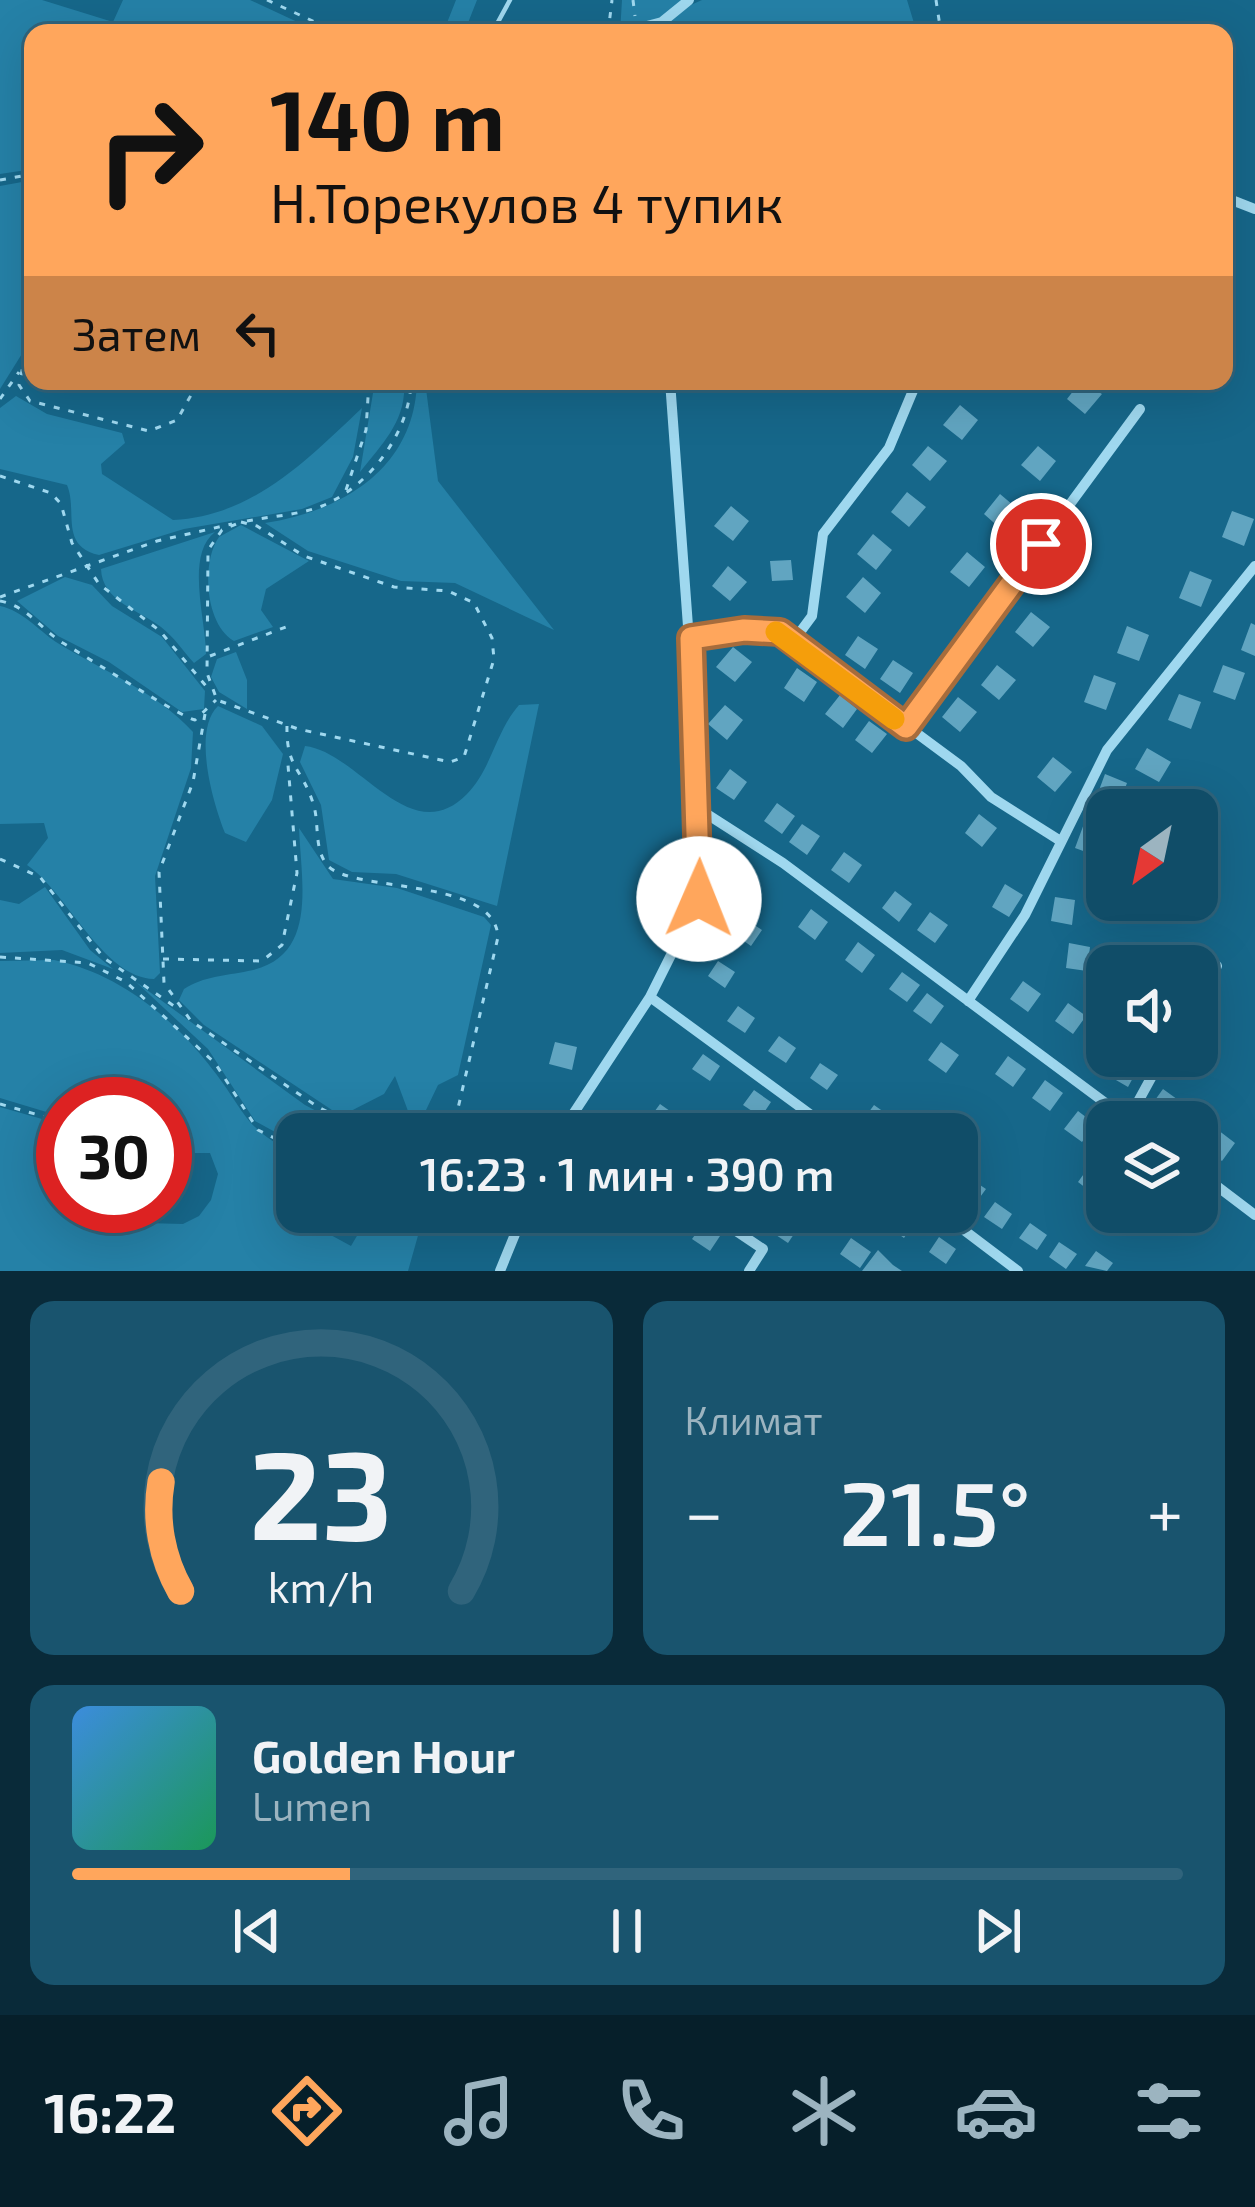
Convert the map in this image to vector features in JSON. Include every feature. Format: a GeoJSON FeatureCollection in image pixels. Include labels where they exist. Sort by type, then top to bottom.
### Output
{"type":"FeatureCollection","features":[{"type":"Feature","properties":{"kind":"street"},"geometry":{"type":"LineString","coordinates":[[655,24],[688,0]]}},
{"type":"Feature","properties":{"kind":"street"},"geometry":{"type":"LineString","coordinates":[[574,1113],[650,997],[699,899],[691,638],[670,390]]}},
{"type":"Feature","properties":{"kind":"street"},"geometry":{"type":"LineString","coordinates":[[792,643],[812,616],[823,534],[889,448],[913,390]]}},
{"type":"Feature","properties":{"kind":"street"},"geometry":{"type":"LineString","coordinates":[[906,727],[1140,409]]}},
{"type":"Feature","properties":{"kind":"street"},"geometry":{"type":"LineString","coordinates":[[968,1001],[1025,915],[1107,750],[1255,566]]}},
{"type":"Feature","properties":{"kind":"street"},"geometry":{"type":"LineString","coordinates":[[691,638],[744,630],[780,632],[961,766],[991,797],[1059,840]]}},
{"type":"Feature","properties":{"kind":"street"},"geometry":{"type":"LineString","coordinates":[[699,809],[783,863],[1103,1101]]}},
{"type":"Feature","properties":{"kind":"street"},"geometry":{"type":"LineString","coordinates":[[650,997],[808,1113]]}},
{"type":"Feature","properties":{"kind":"street"},"geometry":{"type":"LineString","coordinates":[[1218,1185],[1252,1208]]}},
{"type":"Feature","properties":{"kind":"street"},"geometry":{"type":"LineString","coordinates":[[500,1271],[515,1233]]}},
{"type":"Feature","properties":{"kind":"street"},"geometry":{"type":"LineString","coordinates":[[739,1233],[763,1249],[749,1271]]}},
{"type":"Feature","properties":{"kind":"street"},"geometry":{"type":"LineString","coordinates":[[968,1233],[1018,1271]]}},
{"type":"Feature","properties":{"kind":"path"},"geometry":{"type":"LineString","coordinates":[[267,0],[319,24]]}},
{"type":"Feature","properties":{"kind":"path"},"geometry":{"type":"LineString","coordinates":[[23,366],[19,386],[39,405],[149,431],[177,419],[195,390]]}},
{"type":"Feature","properties":{"kind":"path"},"geometry":{"type":"LineString","coordinates":[[0,399],[23,366]]}},
{"type":"Feature","properties":{"kind":"path"},"geometry":{"type":"LineString","coordinates":[[345,493],[366,430],[368,390]]}},
{"type":"Feature","properties":{"kind":"path"},"geometry":{"type":"LineString","coordinates":[[0,599],[85,565],[241,522],[310,510],[345,493],[402,429],[409,390]]}},
{"type":"Feature","properties":{"kind":"path"},"geometry":{"type":"LineString","coordinates":[[0,476],[51,493],[85,565],[112,599],[160,631],[217,700],[287,726],[458,761],[467,749],[472,720],[491,674],[492,638],[474,603],[463,596],[394,587],[304,556],[257,526],[241,522],[221,530],[208,550],[208,673],[217,700]]}},
{"type":"Feature","properties":{"kind":"path"},"geometry":{"type":"LineString","coordinates":[[0,599],[20,607],[64,644],[131,680],[181,717],[195,720],[217,700]]}},
{"type":"Feature","properties":{"kind":"path"},"geometry":{"type":"LineString","coordinates":[[210,656],[291,625]]}},
{"type":"Feature","properties":{"kind":"path"},"geometry":{"type":"LineString","coordinates":[[180,1011],[164,982],[159,872],[193,782],[205,712]]}},
{"type":"Feature","properties":{"kind":"path"},"geometry":{"type":"LineString","coordinates":[[162,959],[262,961],[282,946],[297,873],[287,726]]}},
{"type":"Feature","properties":{"kind":"path"},"geometry":{"type":"LineString","coordinates":[[287,757],[314,805],[318,842],[328,866],[353,878],[398,881],[476,906],[497,922],[498,937],[457,1113]]}},
{"type":"Feature","properties":{"kind":"path"},"geometry":{"type":"LineString","coordinates":[[0,859],[40,877],[104,958],[298,1095],[331,1113]]}},
{"type":"Feature","properties":{"kind":"path"},"geometry":{"type":"LineString","coordinates":[[0,957],[88,962],[126,982],[215,1063],[258,1130],[276,1139]]}},
{"type":"Feature","properties":{"kind":"path"},"geometry":{"type":"LineString","coordinates":[[0,1104],[36,1114]]}},
{"type":"Feature","properties":{"kind":"path"},"geometry":{"type":"LineString","coordinates":[[496,1233],[513,1238]]}},
{"type":"Feature","properties":{"kind":"shaded area"},"geometry":{"type":"Polygon","coordinates":[[[0,0],[42,0],[113,22],[123,0],[250,0],[302,24],[24,24],[24,170],[0,174],[0,0]]]}},
{"type":"Feature","properties":{"kind":"shaded area"},"geometry":{"type":"Polygon","coordinates":[[[456,0],[477,0],[468,24],[447,24],[456,0]]]}},
{"type":"Feature","properties":{"kind":"shaded area"},"geometry":{"type":"Polygon","coordinates":[[[622,0],[689,0],[684,8],[702,0],[907,0],[914,24],[621,24],[622,0]]]}},
{"type":"Feature","properties":{"kind":"shaded area"},"geometry":{"type":"Polygon","coordinates":[[[24,182],[24,350],[0,389],[0,186],[24,182]]]}},
{"type":"Feature","properties":{"kind":"shaded area"},"geometry":{"type":"Polygon","coordinates":[[[374,390],[404,390],[392,430],[360,472],[374,390]]]}},
{"type":"Feature","properties":{"kind":"shaded area"},"geometry":{"type":"Polygon","coordinates":[[[416,390],[426,390],[438,481],[554,630],[455,583],[401,581],[308,551],[265,523],[321,508],[370,480],[389,461],[413,412],[416,390]]]}},
{"type":"Feature","properties":{"kind":"shaded area"},"geometry":{"type":"Polygon","coordinates":[[[16,396],[47,414],[122,433],[125,443],[101,464],[102,474],[173,520],[202,516],[253,497],[299,465],[362,408],[353,457],[332,497],[302,509],[184,529],[99,555],[74,536],[67,485],[0,469],[0,408],[16,396]]]}},
{"type":"Feature","properties":{"kind":"shaded area"},"geometry":{"type":"Polygon","coordinates":[[[241,525],[309,561],[266,589],[261,610],[273,627],[234,641],[217,622],[208,577],[219,537],[241,525]]]}},
{"type":"Feature","properties":{"kind":"shaded area"},"geometry":{"type":"Polygon","coordinates":[[[215,532],[206,542],[199,572],[206,654],[194,663],[161,627],[115,597],[101,569],[215,532]]]}},
{"type":"Feature","properties":{"kind":"shaded area"},"geometry":{"type":"Polygon","coordinates":[[[65,577],[92,585],[112,606],[162,637],[205,691],[204,709],[182,712],[109,662],[58,636],[17,601],[65,577]]]}},
{"type":"Feature","properties":{"kind":"shaded area"},"geometry":{"type":"Polygon","coordinates":[[[0,606],[146,693],[193,732],[191,768],[155,876],[160,973],[154,979],[118,965],[27,865],[48,838],[44,823],[0,824],[0,606]]]}},
{"type":"Feature","properties":{"kind":"shaded area"},"geometry":{"type":"Polygon","coordinates":[[[236,652],[247,680],[247,709],[219,692],[211,677],[217,659],[236,652]]]}},
{"type":"Feature","properties":{"kind":"shaded area"},"geometry":{"type":"Polygon","coordinates":[[[539,704],[497,906],[396,874],[352,872],[329,860],[321,805],[300,762],[305,746],[345,764],[405,806],[425,812],[446,809],[475,784],[519,705],[539,704]]]}},
{"type":"Feature","properties":{"kind":"shaded area"},"geometry":{"type":"Polygon","coordinates":[[[218,706],[262,726],[283,754],[272,800],[246,842],[225,833],[211,786],[206,732],[218,706]]]}},
{"type":"Feature","properties":{"kind":"shaded area"},"geometry":{"type":"Polygon","coordinates":[[[299,828],[333,879],[397,888],[484,917],[491,925],[458,1075],[438,1085],[426,1110],[408,1111],[395,1076],[384,1094],[347,1113],[336,1113],[204,1025],[179,1000],[192,985],[271,963],[286,951],[296,934],[302,894],[299,828]]]}},
{"type":"Feature","properties":{"kind":"shaded area"},"geometry":{"type":"Polygon","coordinates":[[[45,887],[90,950],[113,969],[62,950],[0,953],[0,900],[19,904],[45,887]]]}},
{"type":"Feature","properties":{"kind":"shaded area"},"geometry":{"type":"Polygon","coordinates":[[[54,960],[78,966],[143,1000],[198,1051],[248,1119],[276,1143],[276,1233],[327,1233],[351,1246],[359,1233],[419,1233],[408,1271],[0,1271],[0,1107],[36,1117],[36,1233],[192,1233],[192,1220],[211,1200],[218,1174],[210,1153],[192,1153],[192,1077],[36,1077],[36,1109],[0,1098],[0,961],[54,960]]]}},
{"type":"Feature","properties":{"kind":"shaded area"},"geometry":{"type":"Polygon","coordinates":[[[136,982],[320,1113],[276,1113],[276,1132],[255,1121],[208,1049],[136,982]]]}},
{"type":"Feature","properties":{"kind":"building"},"geometry":{"type":"Polygon","coordinates":[[[1074,390],[1102,394],[1085,414],[1067,399],[1074,390]]]}},
{"type":"Feature","properties":{"kind":"building"},"geometry":{"type":"Polygon","coordinates":[[[960,405],[978,420],[962,440],[943,425],[960,405]]]}},
{"type":"Feature","properties":{"kind":"building"},"geometry":{"type":"Polygon","coordinates":[[[928,446],[947,461],[930,481],[912,465],[928,446]]]}},
{"type":"Feature","properties":{"kind":"building"},"geometry":{"type":"Polygon","coordinates":[[[1038,446],[1056,461],[1040,481],[1021,465],[1038,446]]]}},
{"type":"Feature","properties":{"kind":"building"},"geometry":{"type":"Polygon","coordinates":[[[907,492],[926,507],[909,527],[891,512],[907,492]]]}},
{"type":"Feature","properties":{"kind":"building"},"geometry":{"type":"Polygon","coordinates":[[[1000,494],[1019,510],[1002,530],[984,514],[1000,494]]]}},
{"type":"Feature","properties":{"kind":"building"},"geometry":{"type":"Polygon","coordinates":[[[731,506],[749,521],[733,541],[714,526],[731,506]]]}},
{"type":"Feature","properties":{"kind":"building"},"geometry":{"type":"Polygon","coordinates":[[[1232,511],[1254,519],[1244,546],[1222,537],[1232,511]]]}},
{"type":"Feature","properties":{"kind":"building"},"geometry":{"type":"Polygon","coordinates":[[[873,534],[892,550],[876,570],[857,554],[873,534]]]}},
{"type":"Feature","properties":{"kind":"building"},"geometry":{"type":"Polygon","coordinates":[[[967,552],[985,567],[969,587],[950,572],[967,552]]]}},
{"type":"Feature","properties":{"kind":"building"},"geometry":{"type":"Polygon","coordinates":[[[791,560],[793,580],[772,581],[770,561],[791,560]]]}},
{"type":"Feature","properties":{"kind":"building"},"geometry":{"type":"Polygon","coordinates":[[[728,566],[747,582],[730,601],[712,586],[728,566]]]}},
{"type":"Feature","properties":{"kind":"building"},"geometry":{"type":"Polygon","coordinates":[[[1190,571],[1212,580],[1201,607],[1179,598],[1190,571]]]}},
{"type":"Feature","properties":{"kind":"building"},"geometry":{"type":"Polygon","coordinates":[[[863,577],[881,593],[865,613],[846,597],[863,577]]]}},
{"type":"Feature","properties":{"kind":"building"},"geometry":{"type":"Polygon","coordinates":[[[1031,612],[1050,627],[1033,647],[1015,632],[1031,612]]]}},
{"type":"Feature","properties":{"kind":"building"},"geometry":{"type":"Polygon","coordinates":[[[1251,623],[1255,625],[1255,656],[1241,650],[1251,623]]]}},
{"type":"Feature","properties":{"kind":"building"},"geometry":{"type":"Polygon","coordinates":[[[1127,626],[1149,635],[1139,661],[1117,653],[1127,626]]]}},
{"type":"Feature","properties":{"kind":"building"},"geometry":{"type":"Polygon","coordinates":[[[858,636],[878,649],[865,669],[845,655],[858,636]]]}},
{"type":"Feature","properties":{"kind":"building"},"geometry":{"type":"Polygon","coordinates":[[[733,647],[752,662],[735,682],[716,667],[733,647]]]}},
{"type":"Feature","properties":{"kind":"building"},"geometry":{"type":"Polygon","coordinates":[[[893,660],[913,673],[900,693],[880,679],[893,660]]]}},
{"type":"Feature","properties":{"kind":"building"},"geometry":{"type":"Polygon","coordinates":[[[997,665],[1016,680],[999,700],[981,685],[997,665]]]}},
{"type":"Feature","properties":{"kind":"building"},"geometry":{"type":"Polygon","coordinates":[[[1223,665],[1245,673],[1235,700],[1213,692],[1223,665]]]}},
{"type":"Feature","properties":{"kind":"building"},"geometry":{"type":"Polygon","coordinates":[[[797,668],[817,682],[804,702],[784,688],[797,668]]]}},
{"type":"Feature","properties":{"kind":"building"},"geometry":{"type":"Polygon","coordinates":[[[1094,675],[1116,683],[1106,710],[1084,702],[1094,675]]]}},
{"type":"Feature","properties":{"kind":"building"},"geometry":{"type":"Polygon","coordinates":[[[1179,694],[1201,702],[1191,729],[1168,720],[1179,694]]]}},
{"type":"Feature","properties":{"kind":"building"},"geometry":{"type":"Polygon","coordinates":[[[840,695],[857,709],[843,728],[825,714],[840,695]]]}},
{"type":"Feature","properties":{"kind":"building"},"geometry":{"type":"Polygon","coordinates":[[[958,697],[977,712],[960,732],[942,717],[958,697]]]}},
{"type":"Feature","properties":{"kind":"building"},"geometry":{"type":"Polygon","coordinates":[[[725,705],[743,720],[727,740],[708,724],[725,705]]]}},
{"type":"Feature","properties":{"kind":"building"},"geometry":{"type":"Polygon","coordinates":[[[869,721],[887,734],[872,753],[855,740],[869,721]]]}},
{"type":"Feature","properties":{"kind":"building"},"geometry":{"type":"Polygon","coordinates":[[[1147,748],[1171,762],[1159,782],[1135,769],[1147,748]]]}},
{"type":"Feature","properties":{"kind":"building"},"geometry":{"type":"Polygon","coordinates":[[[1053,757],[1072,772],[1055,792],[1037,777],[1053,757]]]}},
{"type":"Feature","properties":{"kind":"building"},"geometry":{"type":"Polygon","coordinates":[[[730,769],[747,782],[734,800],[716,788],[730,769]]]}},
{"type":"Feature","properties":{"kind":"building"},"geometry":{"type":"Polygon","coordinates":[[[1105,774],[1127,783],[1125,789],[1099,789],[1105,774]]]}},
{"type":"Feature","properties":{"kind":"building"},"geometry":{"type":"Polygon","coordinates":[[[777,803],[795,816],[782,834],[764,821],[777,803]]]}},
{"type":"Feature","properties":{"kind":"building"},"geometry":{"type":"Polygon","coordinates":[[[979,814],[997,828],[982,847],[965,833],[979,814]]]}},
{"type":"Feature","properties":{"kind":"building"},"geometry":{"type":"Polygon","coordinates":[[[1085,821],[1086,852],[1075,848],[1085,821]]]}},
{"type":"Feature","properties":{"kind":"building"},"geometry":{"type":"Polygon","coordinates":[[[802,824],[820,836],[807,855],[789,842],[802,824]]]}},
{"type":"Feature","properties":{"kind":"building"},"geometry":{"type":"Polygon","coordinates":[[[844,852],[862,865],[849,883],[831,870],[844,852]]]}},
{"type":"Feature","properties":{"kind":"building"},"geometry":{"type":"Polygon","coordinates":[[[1005,884],[1023,895],[1009,917],[992,907],[1005,884]]]}},
{"type":"Feature","properties":{"kind":"building"},"geometry":{"type":"Polygon","coordinates":[[[895,891],[912,904],[899,922],[882,908],[895,891]]]}},
{"type":"Feature","properties":{"kind":"building"},"geometry":{"type":"Polygon","coordinates":[[[1055,897],[1075,900],[1072,925],[1051,921],[1055,897]]]}},
{"type":"Feature","properties":{"kind":"building"},"geometry":{"type":"Polygon","coordinates":[[[811,909],[828,922],[815,940],[798,927],[811,909]]]}},
{"type":"Feature","properties":{"kind":"building"},"geometry":{"type":"Polygon","coordinates":[[[930,912],[948,925],[935,943],[917,930],[930,912]]]}},
{"type":"Feature","properties":{"kind":"building"},"geometry":{"type":"Polygon","coordinates":[[[744,918],[762,930],[751,946],[734,934],[744,918]]]}},
{"type":"Feature","properties":{"kind":"building"},"geometry":{"type":"Polygon","coordinates":[[[858,942],[875,955],[862,973],[845,960],[858,942]]]}},
{"type":"Feature","properties":{"kind":"building"},"geometry":{"type":"Polygon","coordinates":[[[1069,943],[1086,946],[1086,971],[1066,968],[1069,943]]]}},
{"type":"Feature","properties":{"kind":"building"},"geometry":{"type":"Polygon","coordinates":[[[718,961],[735,972],[725,988],[708,976],[718,961]]]}},
{"type":"Feature","properties":{"kind":"building"},"geometry":{"type":"Polygon","coordinates":[[[902,972],[920,985],[907,1002],[889,989],[902,972]]]}},
{"type":"Feature","properties":{"kind":"building"},"geometry":{"type":"Polygon","coordinates":[[[1023,981],[1041,994],[1028,1012],[1010,999],[1023,981]]]}},
{"type":"Feature","properties":{"kind":"building"},"geometry":{"type":"Polygon","coordinates":[[[927,993],[944,1006],[931,1024],[913,1011],[927,993]]]}},
{"type":"Feature","properties":{"kind":"building"},"geometry":{"type":"Polygon","coordinates":[[[1068,1003],[1086,1016],[1073,1034],[1055,1021],[1068,1003]]]}},
{"type":"Feature","properties":{"kind":"building"},"geometry":{"type":"Polygon","coordinates":[[[738,1006],[755,1018],[745,1033],[727,1021],[738,1006]]]}},
{"type":"Feature","properties":{"kind":"building"},"geometry":{"type":"Polygon","coordinates":[[[779,1036],[796,1048],[786,1063],[768,1051],[779,1036]]]}},
{"type":"Feature","properties":{"kind":"building"},"geometry":{"type":"Polygon","coordinates":[[[555,1042],[577,1047],[572,1070],[549,1064],[555,1042]]]}},
{"type":"Feature","properties":{"kind":"building"},"geometry":{"type":"Polygon","coordinates":[[[941,1042],[959,1055],[946,1073],[928,1060],[941,1042]]]}},
{"type":"Feature","properties":{"kind":"building"},"geometry":{"type":"Polygon","coordinates":[[[703,1054],[720,1066],[710,1081],[692,1069],[703,1054]]]}},
{"type":"Feature","properties":{"kind":"building"},"geometry":{"type":"Polygon","coordinates":[[[1008,1056],[1026,1069],[1013,1087],[995,1074],[1008,1056]]]}},
{"type":"Feature","properties":{"kind":"building"},"geometry":{"type":"Polygon","coordinates":[[[820,1063],[838,1075],[827,1090],[810,1078],[820,1063]]]}},
{"type":"Feature","properties":{"kind":"building"},"geometry":{"type":"Polygon","coordinates":[[[1111,1077],[1133,1077],[1128,1087],[1111,1077]]]}},
{"type":"Feature","properties":{"kind":"building"},"geometry":{"type":"Polygon","coordinates":[[[1045,1080],[1063,1093],[1050,1111],[1032,1098],[1045,1080]]]}},
{"type":"Feature","properties":{"kind":"building"},"geometry":{"type":"Polygon","coordinates":[[[1163,1089],[1180,1101],[1154,1101],[1163,1089]]]}},
{"type":"Feature","properties":{"kind":"building"},"geometry":{"type":"Polygon","coordinates":[[[754,1090],[771,1102],[764,1113],[743,1105],[754,1090]]]}},
{"type":"Feature","properties":{"kind":"building"},"geometry":{"type":"Polygon","coordinates":[[[1078,1111],[1086,1117],[1082,1142],[1064,1129],[1078,1111]]]}},
{"type":"Feature","properties":{"kind":"building"},"geometry":{"type":"Polygon","coordinates":[[[1218,1130],[1235,1143],[1222,1161],[1218,1158],[1218,1130]]]}},
{"type":"Feature","properties":{"kind":"building"},"geometry":{"type":"Polygon","coordinates":[[[995,1202],[1012,1214],[1002,1229],[984,1217],[995,1202]]]}},
{"type":"Feature","properties":{"kind":"building"},"geometry":{"type":"Polygon","coordinates":[[[1030,1223],[1047,1235],[1037,1250],[1019,1238],[1030,1223]]]}},
{"type":"Feature","properties":{"kind":"building"},"geometry":{"type":"Polygon","coordinates":[[[696,1233],[720,1236],[710,1251],[692,1239],[696,1233]]]}},
{"type":"Feature","properties":{"kind":"building"},"geometry":{"type":"Polygon","coordinates":[[[773,1233],[795,1233],[788,1243],[773,1233]]]}},
{"type":"Feature","properties":{"kind":"building"},"geometry":{"type":"Polygon","coordinates":[[[939,1237],[956,1249],[946,1264],[929,1252],[939,1237]]]}},
{"type":"Feature","properties":{"kind":"building"},"geometry":{"type":"Polygon","coordinates":[[[851,1238],[871,1252],[860,1268],[840,1254],[851,1238]]]}},
{"type":"Feature","properties":{"kind":"building"},"geometry":{"type":"Polygon","coordinates":[[[1059,1242],[1077,1254],[1066,1269],[1049,1257],[1059,1242]]]}},
{"type":"Feature","properties":{"kind":"building"},"geometry":{"type":"Polygon","coordinates":[[[878,1250],[893,1265],[902,1271],[862,1271],[878,1250]]]}},
{"type":"Feature","properties":{"kind":"building"},"geometry":{"type":"Polygon","coordinates":[[[1096,1251],[1113,1263],[1107,1271],[1085,1266],[1096,1251]]]}},
{"type":"Feature","properties":{"kind":"slow traffic"},"geometry":{"type":"LineString","coordinates":[[776,632],[894,719]]}},
{"type":"Feature","properties":{"kind":"route"},"geometry":{"type":"LineString","coordinates":[[699,899],[691,638],[744,630],[780,632],[906,727],[1041,544]]}}]}
